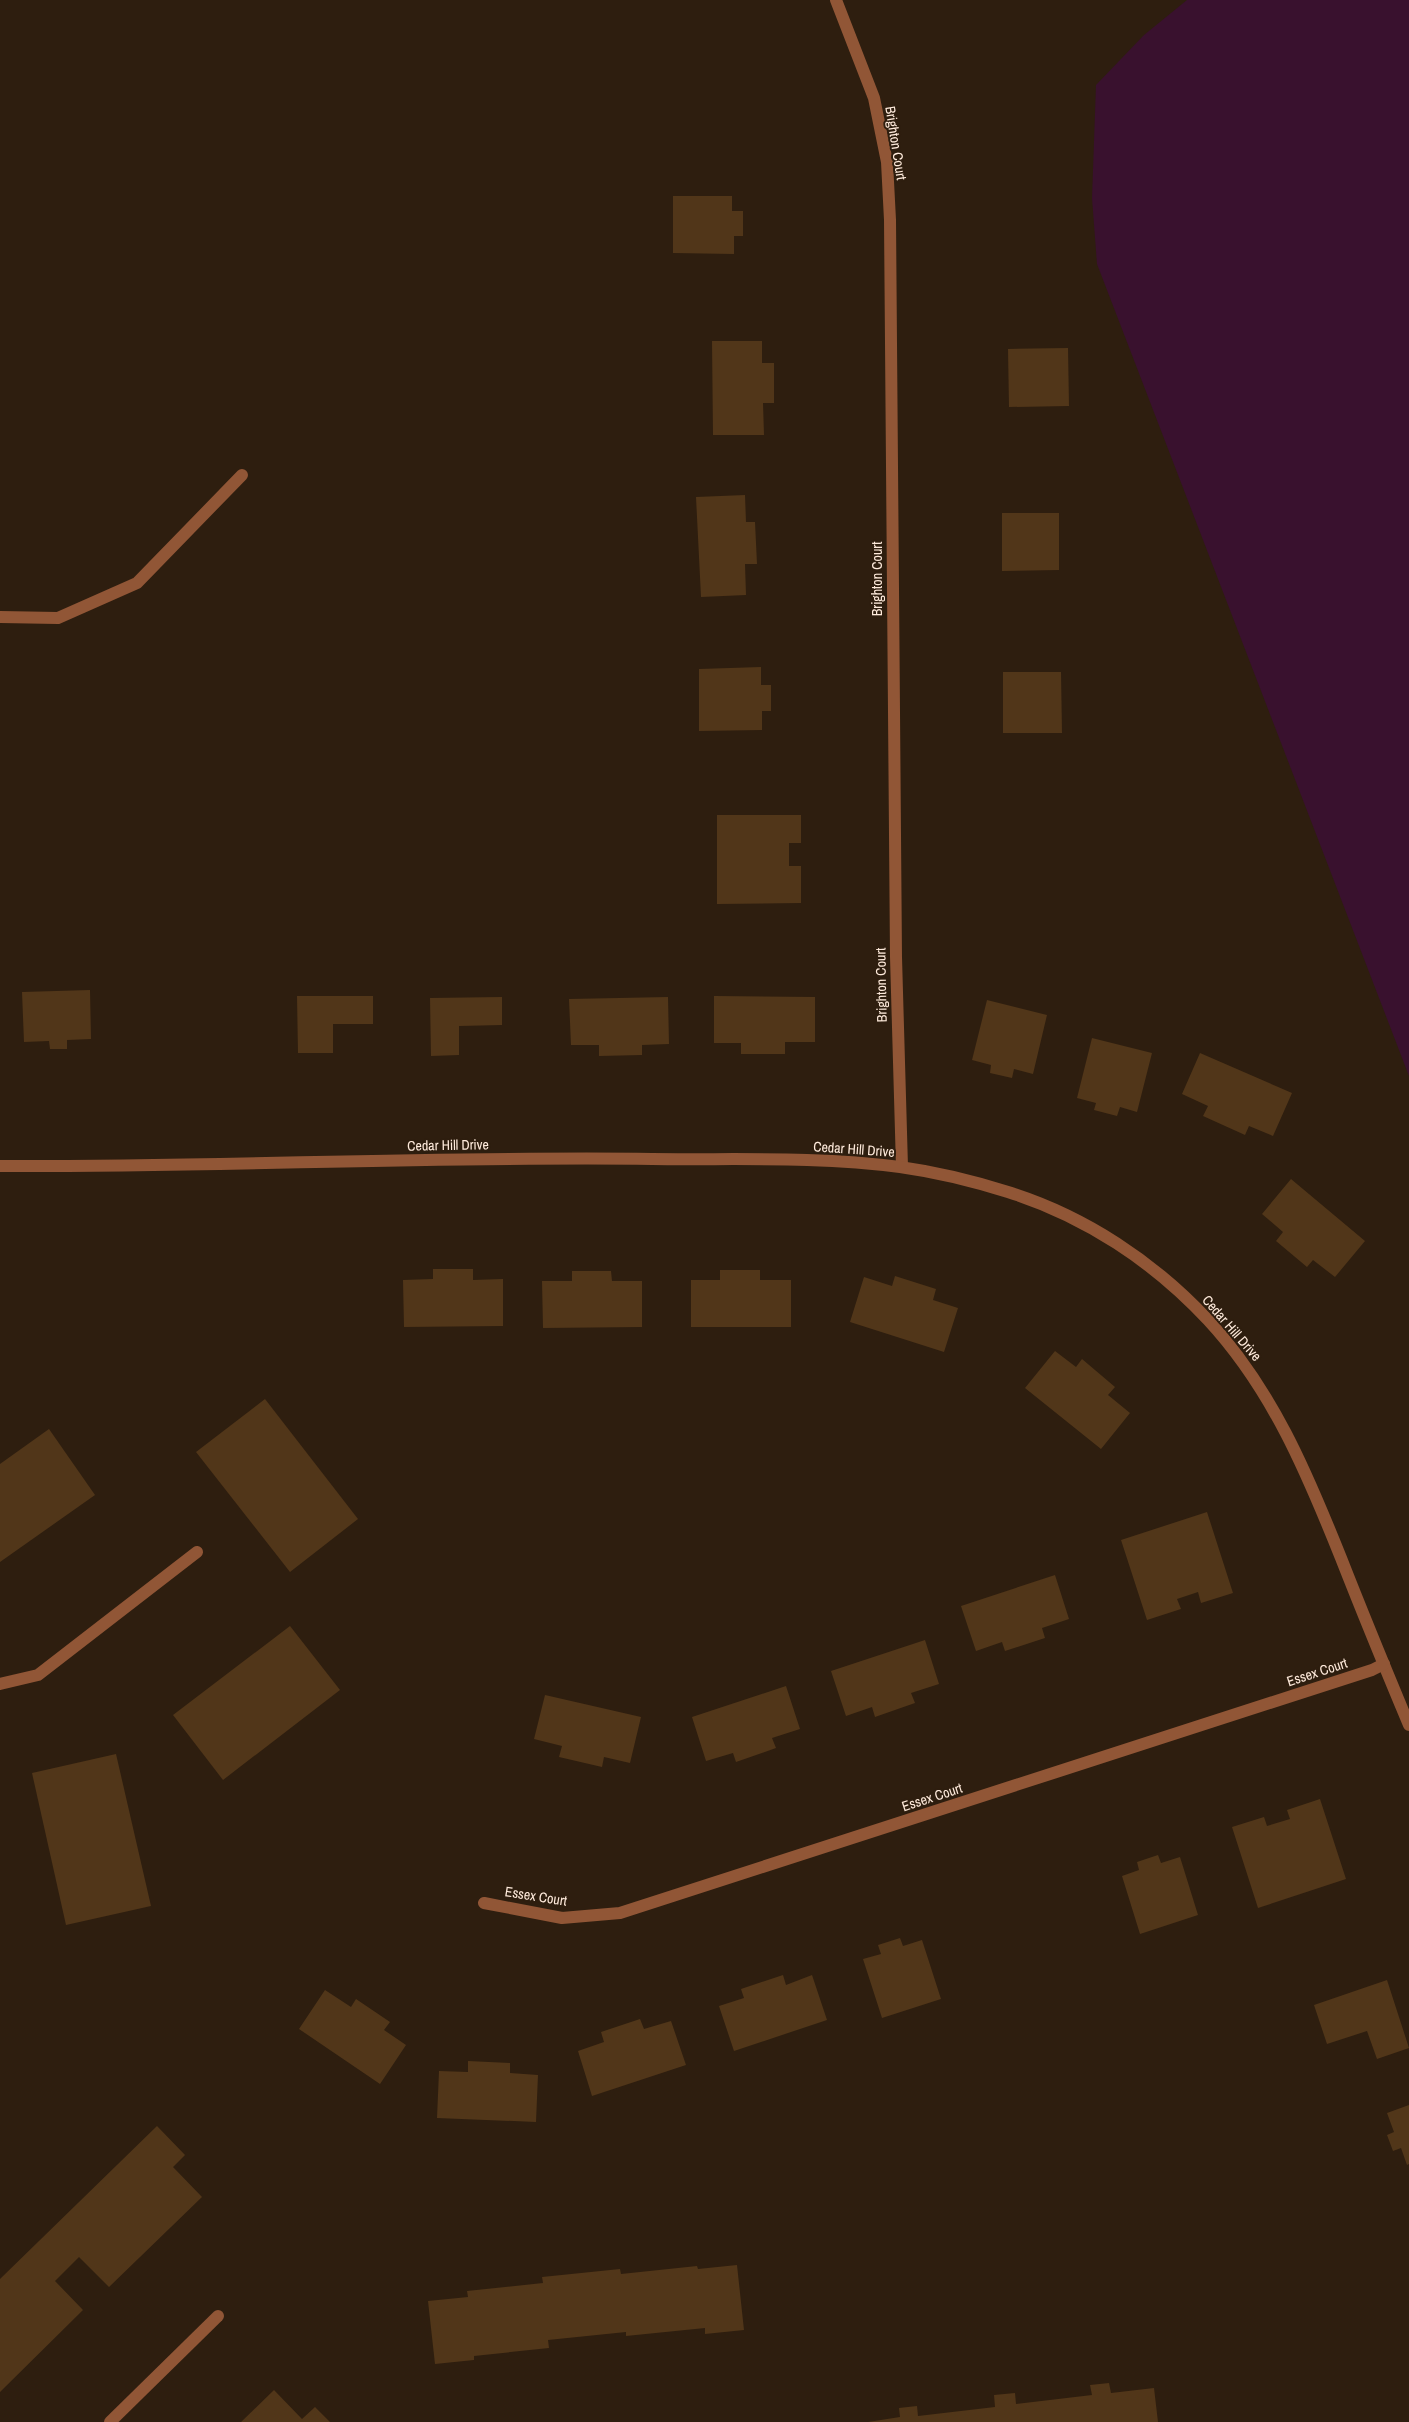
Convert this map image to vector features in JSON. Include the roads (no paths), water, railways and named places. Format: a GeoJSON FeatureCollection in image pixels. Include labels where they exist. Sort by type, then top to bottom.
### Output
{"type":"FeatureCollection","features":[{"type":"Feature","properties":{"kind":"street","name":"Brighton Court"},"geometry":{"type":"LineString","coordinates":[[836,0],[874,98],[887,162],[890,230],[896,967],[902,1167]]}},
{"type":"Feature","properties":{"kind":"street"},"geometry":{"type":"LineString","coordinates":[[0,617],[58,618],[136,583],[242,475]]}},
{"type":"Feature","properties":{"kind":"street","name":"Cedar Hill Drive"},"geometry":{"type":"LineString","coordinates":[[0,1166],[155,1167],[532,1158],[847,1162],[902,1167],[952,1177],[1011,1193],[1068,1215],[1137,1257],[1169,1282],[1208,1320],[1251,1373],[1293,1444],[1409,1725]]}},
{"type":"Feature","properties":{"kind":"street"},"geometry":{"type":"LineString","coordinates":[[0,1684],[38,1675],[198,1552]]}},
{"type":"Feature","properties":{"kind":"street","name":"Essex Court"},"geometry":{"type":"LineString","coordinates":[[484,1903],[562,1918],[620,1914],[1372,1670],[1384,1664]]}},
{"type":"Feature","properties":{"kind":"street"},"geometry":{"type":"LineString","coordinates":[[110,2422],[218,2316]]}}]}
